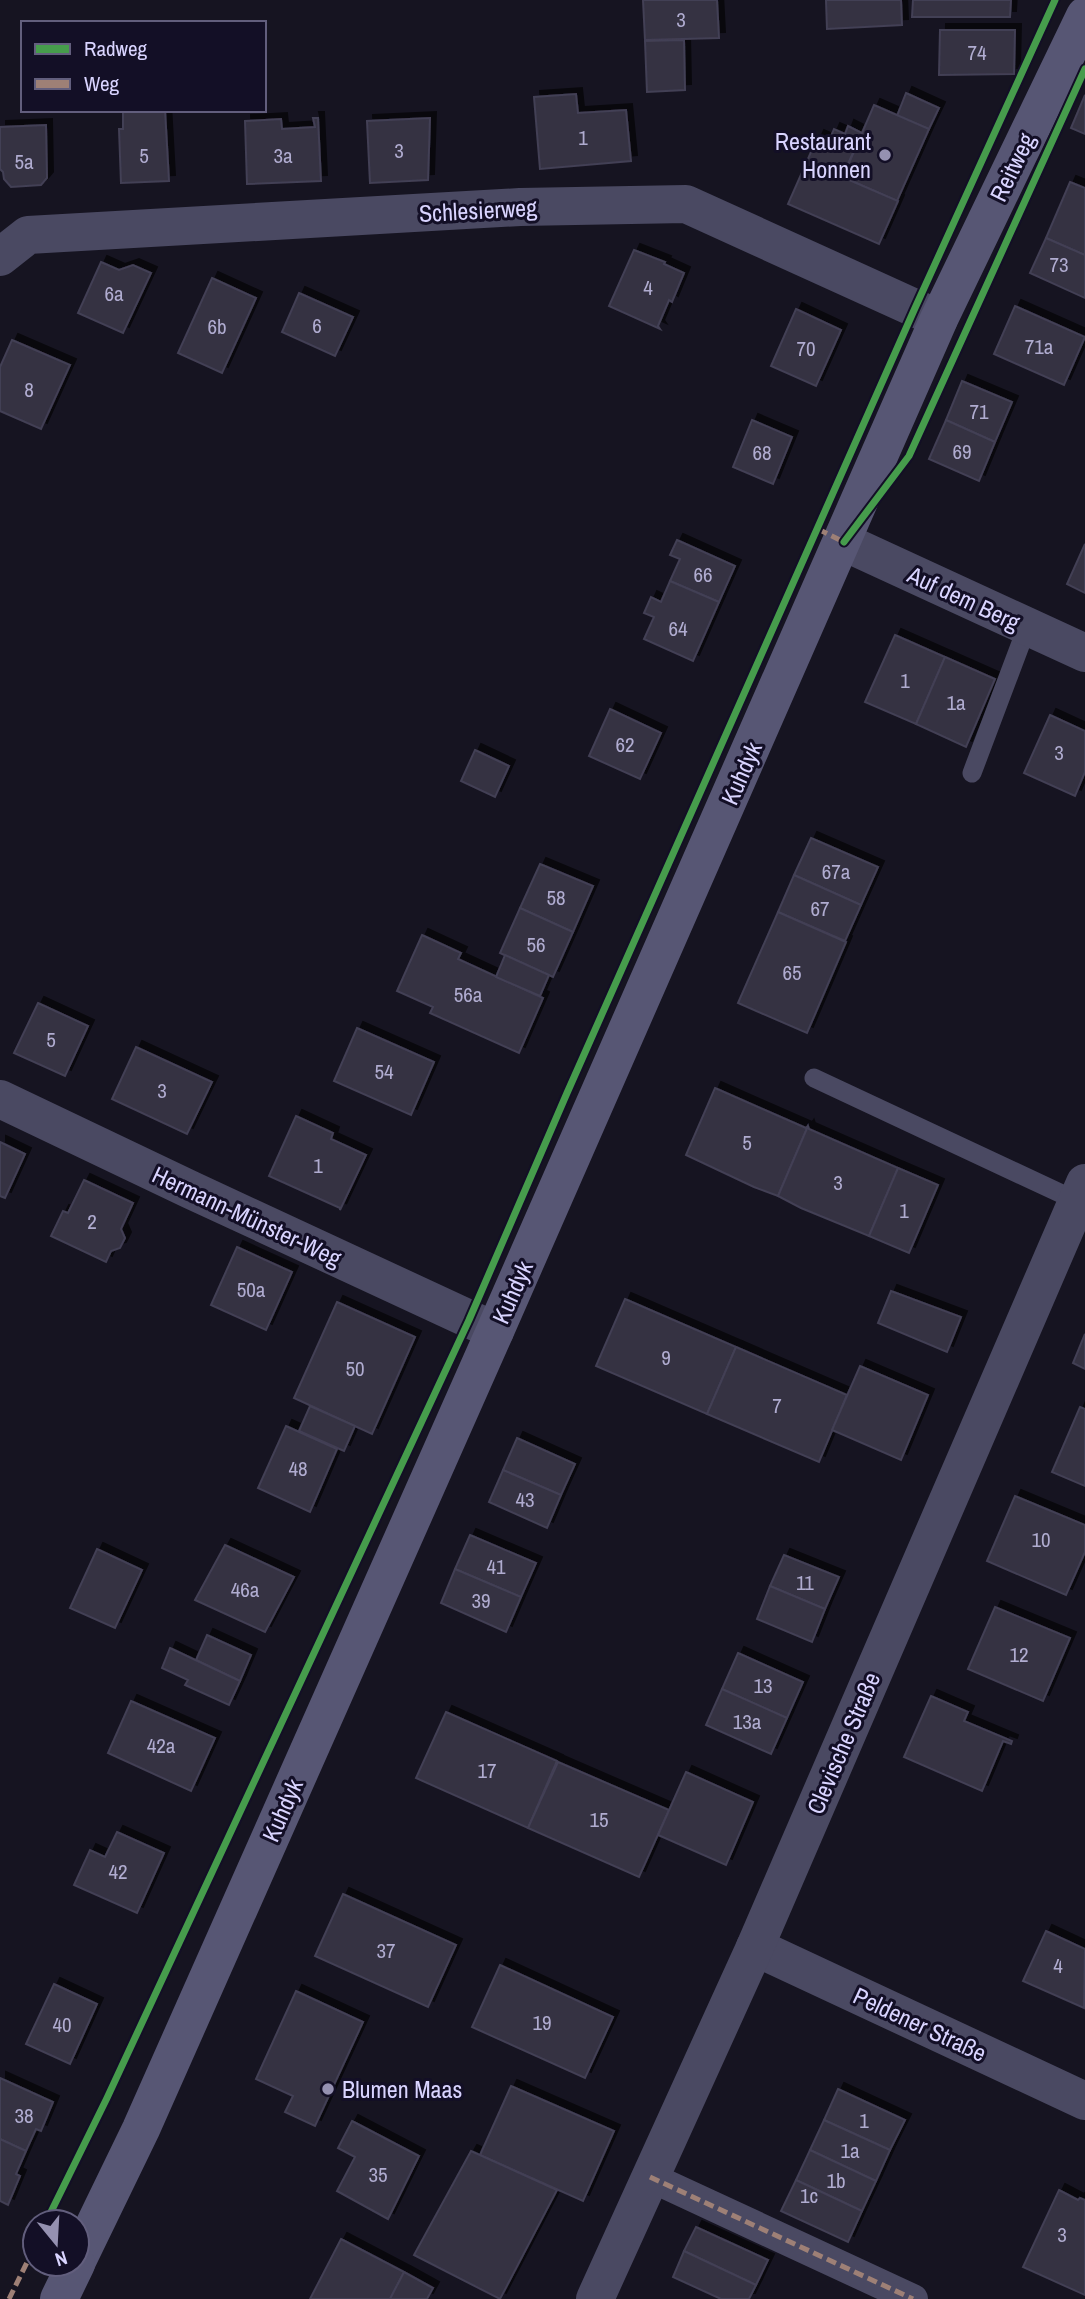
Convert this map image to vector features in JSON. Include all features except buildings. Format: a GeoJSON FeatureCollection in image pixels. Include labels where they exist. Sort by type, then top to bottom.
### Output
{"type":"FeatureCollection","features":[{"type":"Feature","properties":{"kind":"main road","name":"Reitweg"},"geometry":{"type":"LineString","coordinates":[[939,319],[1085,16]]}},
{"type":"Feature","properties":{"kind":"main road","name":"Kuhdyk"},"geometry":{"type":"LineString","coordinates":[[91,2231],[141,2129],[495,1331],[844,542],[939,319]]}},
{"type":"Feature","properties":{"kind":"main road","name":"Kuhdyk"},"geometry":{"type":"LineString","coordinates":[[59,2299],[69,2278]]}},
{"type":"Feature","properties":{"kind":"street","name":"Schlesierweg"},"geometry":{"type":"LineString","coordinates":[[0,257],[28,235],[520,207],[685,204],[939,319]]}},
{"type":"Feature","properties":{"kind":"street","name":"Auf dem Berg"},"geometry":{"type":"LineString","coordinates":[[844,542],[1085,653]]}},
{"type":"Feature","properties":{"kind":"street","name":"Hermann-Münster-Weg"},"geometry":{"type":"LineString","coordinates":[[0,1099],[495,1331]]}},
{"type":"Feature","properties":{"kind":"street","name":"Clevische Straße"},"geometry":{"type":"LineString","coordinates":[[594,2299],[755,1947],[1081,1192]]}},
{"type":"Feature","properties":{"kind":"street","name":"Peldener Straße"},"geometry":{"type":"LineString","coordinates":[[755,1947],[1085,2101]]}},
{"type":"Feature","properties":{"kind":"street"},"geometry":{"type":"LineString","coordinates":[[650,2178],[913,2299]]}},
{"type":"Feature","properties":{"kind":"lane"},"geometry":{"type":"LineString","coordinates":[[972,773],[1027,627]]}},
{"type":"Feature","properties":{"kind":"lane"},"geometry":{"type":"LineString","coordinates":[[814,1078],[1081,1192]]}},
{"type":"Feature","properties":{"kind":"marked path"},"geometry":{"type":"LineString","coordinates":[[818,529],[844,542],[848,537]]}},
{"type":"Feature","properties":{"kind":"marked path"},"geometry":{"type":"LineString","coordinates":[[650,2177],[913,2299]]}},
{"type":"Feature","properties":{"kind":"marked path"},"geometry":{"type":"LineString","coordinates":[[9,2299],[21,2275]]}},
{"type":"Feature","properties":{"kind":"cycle path"},"geometry":{"type":"LineString","coordinates":[[53,2208],[107,2098],[469,1320],[915,308],[1055,0]]}},
{"type":"Feature","properties":{"kind":"cycle path"},"geometry":{"type":"LineString","coordinates":[[844,542],[909,456],[1085,69]]}},
{"type":"Feature","properties":{"kind":"place","name":"Restaurant Honnen"},"geometry":{"type":"Point","coordinates":[885,155]}},
{"type":"Feature","properties":{"kind":"place","name":"Blumen Maas"},"geometry":{"type":"Point","coordinates":[328,2089]}}]}
